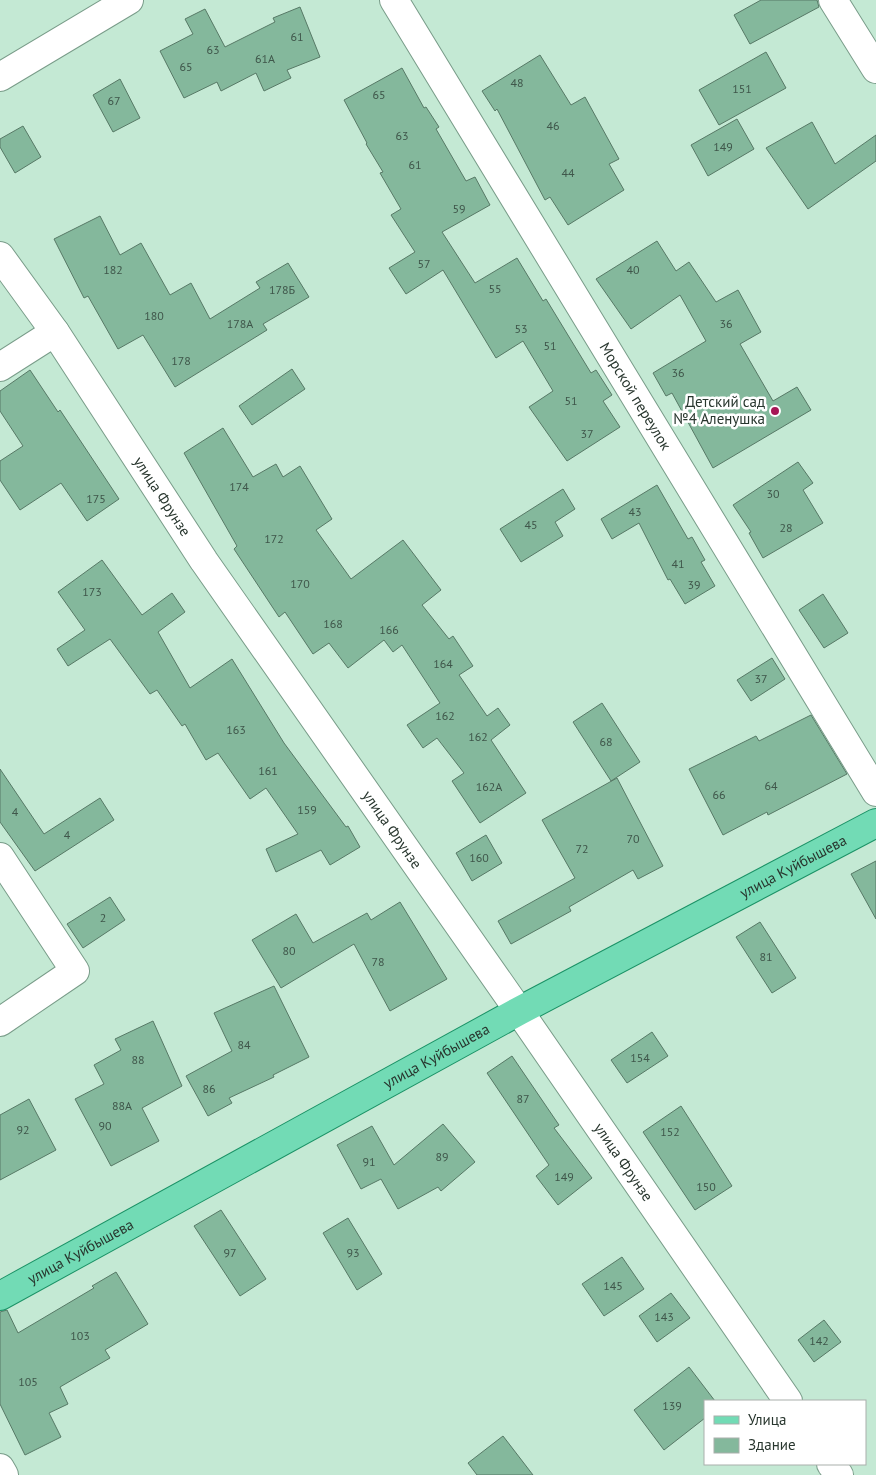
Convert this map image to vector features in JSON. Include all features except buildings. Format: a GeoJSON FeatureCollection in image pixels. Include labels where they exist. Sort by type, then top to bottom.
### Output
{"type":"FeatureCollection","features":[{"type":"Feature","properties":{"kind":"main road","name":"улица Куйбышева"},"geometry":{"type":"LineString","coordinates":[[0,1296],[519,1011],[876,823]]}},
{"type":"Feature","properties":{"kind":"street"},"geometry":{"type":"LineString","coordinates":[[0,77],[129,0]]}},
{"type":"Feature","properties":{"kind":"street","name":"Морской переулок"},"geometry":{"type":"LineString","coordinates":[[394,0],[876,792]]}},
{"type":"Feature","properties":{"kind":"street"},"geometry":{"type":"LineString","coordinates":[[833,0],[876,69]]}},
{"type":"Feature","properties":{"kind":"street","name":"улица Фрунзе"},"geometry":{"type":"LineString","coordinates":[[0,256],[55,332],[204,561],[519,1011],[787,1400]]}},
{"type":"Feature","properties":{"kind":"street"},"geometry":{"type":"LineString","coordinates":[[0,367],[55,332]]}},
{"type":"Feature","properties":{"kind":"street"},"geometry":{"type":"LineString","coordinates":[[0,857],[75,971],[0,1022]]}},
{"type":"Feature","properties":{"kind":"street"},"geometry":{"type":"LineString","coordinates":[[0,1468],[4,1475]]}},
{"type":"Feature","properties":{"kind":"place","name":"Детский сад №4 Аленушка"},"geometry":{"type":"Point","coordinates":[775,411]}}]}
